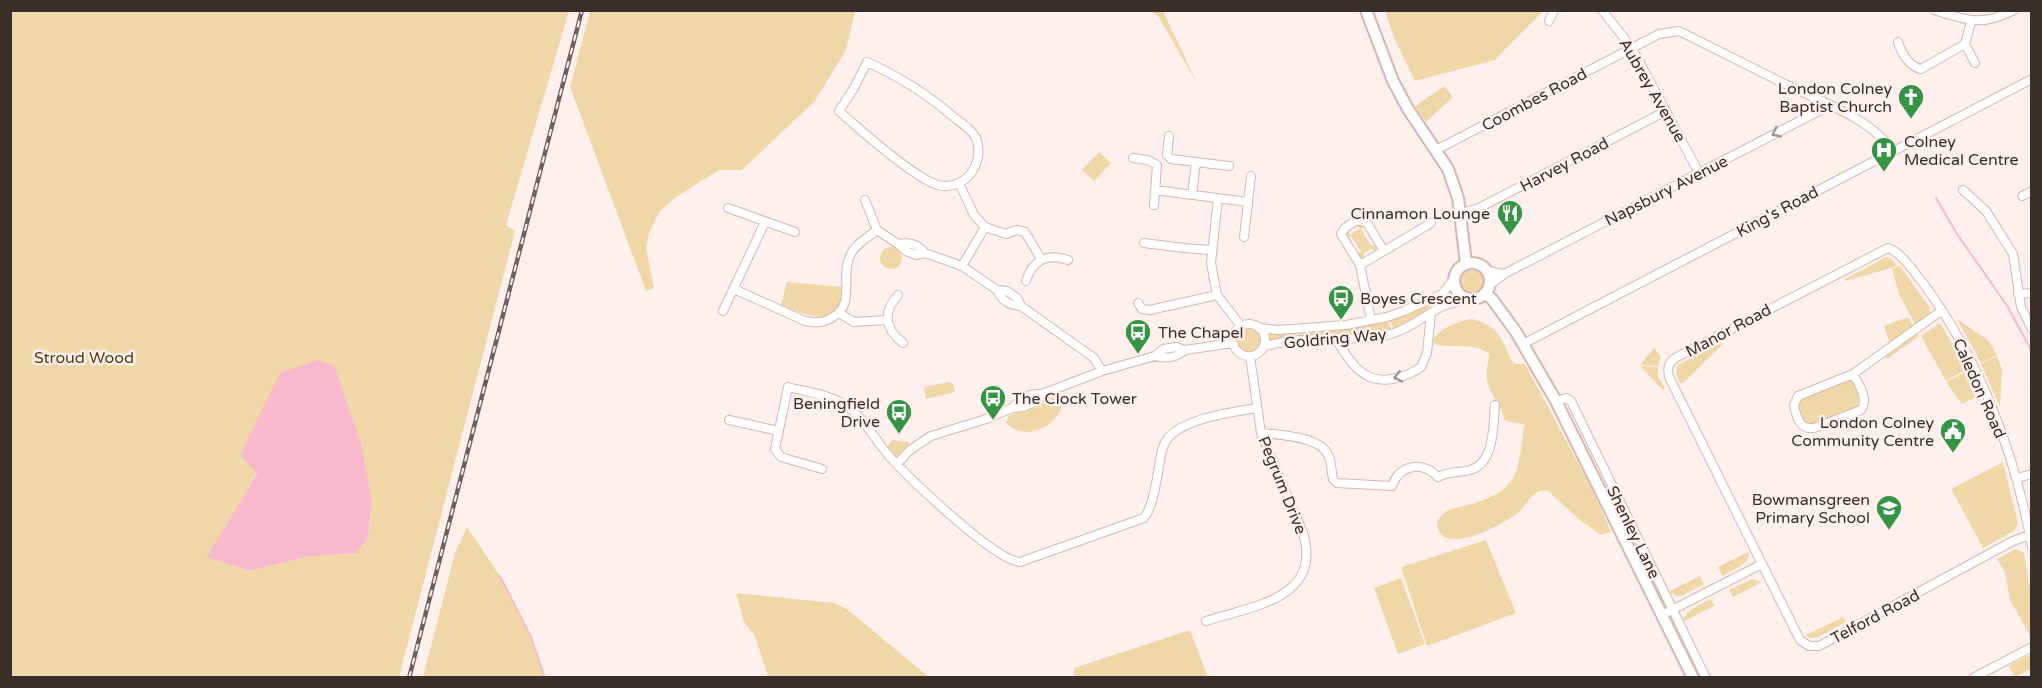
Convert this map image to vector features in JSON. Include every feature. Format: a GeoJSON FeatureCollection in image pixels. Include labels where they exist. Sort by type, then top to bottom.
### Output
{"type":"FeatureCollection","features":[{"type":"Feature","properties":{"kind":"main road"},"geometry":{"type":"LineString","coordinates":[[1366,10],[1393,81],[1408,109],[1448,169],[1458,198],[1466,263]]}},
{"type":"Feature","properties":{"kind":"main road"},"geometry":{"type":"LineString","coordinates":[[1466,263],[1476,263],[1488,271],[1490,278],[1487,289],[1481,297],[1470,299],[1456,290],[1454,279],[1457,269],[1466,263]]}},
{"type":"Feature","properties":{"kind":"main road","name":"Shenley Lane"},"geometry":{"type":"LineString","coordinates":[[1487,289],[1556,401],[1667,612],[1693,678]]}},
{"type":"Feature","properties":{"kind":"street"},"geometry":{"type":"LineString","coordinates":[[1549,21],[1554,10]]}},
{"type":"Feature","properties":{"kind":"street","name":"Aubrey Avenue"},"geometry":{"type":"LineString","coordinates":[[1602,10],[1632,48],[1699,172]]}},
{"type":"Feature","properties":{"kind":"street"},"geometry":{"type":"LineString","coordinates":[[1934,10],[1971,22],[1989,21],[2014,10]]}},
{"type":"Feature","properties":{"kind":"street"},"geometry":{"type":"LineString","coordinates":[[1971,22],[1965,44],[1975,63]]}},
{"type":"Feature","properties":{"kind":"street","name":"Coombes Road"},"geometry":{"type":"LineString","coordinates":[[1436,150],[1659,34],[1679,32],[1847,113],[1881,138],[1892,151]]}},
{"type":"Feature","properties":{"kind":"street"},"geometry":{"type":"LineString","coordinates":[[1898,42],[1901,51],[1917,69],[1925,68],[1965,44]]}},
{"type":"Feature","properties":{"kind":"street"},"geometry":{"type":"LineString","coordinates":[[867,62],[903,79],[935,100],[971,131],[976,139],[977,164],[970,175],[959,183],[940,185],[928,181],[839,111],[867,62]]}},
{"type":"Feature","properties":{"kind":"street","name":"King's Road"},"geometry":{"type":"LineString","coordinates":[[1522,344],[2031,79]]}},
{"type":"Feature","properties":{"kind":"street","name":"Napsbury Avenue"},"geometry":{"type":"LineString","coordinates":[[1487,289],[1504,274],[1817,112],[1825,103]]}},
{"type":"Feature","properties":{"kind":"street","name":"Harvey Road"},"geometry":{"type":"LineString","coordinates":[[1460,213],[1477,209],[1666,111]]}},
{"type":"Feature","properties":{"kind":"street"},"geometry":{"type":"LineString","coordinates":[[1169,136],[1168,157],[1171,159],[1229,166]]}},
{"type":"Feature","properties":{"kind":"street"},"geometry":{"type":"LineString","coordinates":[[1133,158],[1148,160],[1157,165],[1154,205]]}},
{"type":"Feature","properties":{"kind":"street"},"geometry":{"type":"LineString","coordinates":[[1192,195],[1196,162]]}},
{"type":"Feature","properties":{"kind":"street"},"geometry":{"type":"LineString","coordinates":[[1244,237],[1251,176]]}},
{"type":"Feature","properties":{"kind":"street"},"geometry":{"type":"LineString","coordinates":[[959,183],[974,215],[985,227],[1006,234],[1016,230],[1024,232],[1041,259]]}},
{"type":"Feature","properties":{"kind":"street"},"geometry":{"type":"LineString","coordinates":[[1155,190],[1248,202]]}},
{"type":"Feature","properties":{"kind":"street"},"geometry":{"type":"LineString","coordinates":[[1963,190],[1986,210],[2013,254],[2018,274],[2018,294],[2023,314],[2031,329]]}},
{"type":"Feature","properties":{"kind":"street"},"geometry":{"type":"LineString","coordinates":[[2022,196],[2031,191]]}},
{"type":"Feature","properties":{"kind":"street"},"geometry":{"type":"LineString","coordinates":[[1218,198],[1211,263],[1217,295],[1241,326]]}},
{"type":"Feature","properties":{"kind":"street"},"geometry":{"type":"LineString","coordinates":[[865,200],[877,230],[906,251],[916,255],[925,253],[962,267],[997,290],[1001,298],[1011,306],[1021,306],[1094,358],[1101,371]]}},
{"type":"Feature","properties":{"kind":"street"},"geometry":{"type":"LineString","coordinates":[[728,208],[795,232]]}},
{"type":"Feature","properties":{"kind":"street"},"geometry":{"type":"LineString","coordinates":[[1371,321],[1360,266],[1341,234],[1345,228],[1357,220],[1367,223],[1384,251]]}},
{"type":"Feature","properties":{"kind":"street"},"geometry":{"type":"LineString","coordinates":[[723,311],[765,222]]}},
{"type":"Feature","properties":{"kind":"street"},"geometry":{"type":"LineString","coordinates":[[1360,266],[1431,222]]}},
{"type":"Feature","properties":{"kind":"street"},"geometry":{"type":"LineString","coordinates":[[962,267],[985,227]]}},
{"type":"Feature","properties":{"kind":"street"},"geometry":{"type":"LineString","coordinates":[[734,289],[806,321],[824,321],[839,313],[846,300],[849,256],[877,230]]}},
{"type":"Feature","properties":{"kind":"street"},"geometry":{"type":"LineString","coordinates":[[1144,243],[1211,250]]}},
{"type":"Feature","properties":{"kind":"street","name":"Caledon Road"},"geometry":{"type":"LineString","coordinates":[[1890,249],[1897,253],[1913,271],[1941,310],[1974,367],[1999,426],[2017,478],[2031,547]]}},
{"type":"Feature","properties":{"kind":"street","name":"Manor Road"},"geometry":{"type":"LineString","coordinates":[[1762,564],[1670,379],[1668,370],[1670,363],[1675,358],[1881,250],[1890,249]]}},
{"type":"Feature","properties":{"kind":"street"},"geometry":{"type":"LineString","coordinates":[[1026,281],[1034,264],[1041,259],[1058,257],[1068,260]]}},
{"type":"Feature","properties":{"kind":"street"},"geometry":{"type":"LineString","coordinates":[[1488,271],[1504,274]]}},
{"type":"Feature","properties":{"kind":"street","name":"Goldring Way"},"geometry":{"type":"LineString","coordinates":[[1259,328],[1278,330],[1371,321],[1404,311],[1442,294],[1454,279]]}},
{"type":"Feature","properties":{"kind":"street"},"geometry":{"type":"LineString","coordinates":[[2018,294],[2031,293]]}},
{"type":"Feature","properties":{"kind":"street"},"geometry":{"type":"LineString","coordinates":[[898,294],[891,303],[887,320],[894,336],[903,344]]}},
{"type":"Feature","properties":{"kind":"street"},"geometry":{"type":"LineString","coordinates":[[1138,303],[1142,309],[1150,310],[1217,295]]}},
{"type":"Feature","properties":{"kind":"street","name":"Goldring Way"},"geometry":{"type":"LineString","coordinates":[[1263,347],[1281,342],[1370,337],[1394,333],[1445,306],[1470,299]]}},
{"type":"Feature","properties":{"kind":"street"},"geometry":{"type":"LineString","coordinates":[[1853,374],[1864,399],[1863,408],[1815,428],[1802,425],[1794,405],[1798,396],[1853,374],[1941,310]]}},
{"type":"Feature","properties":{"kind":"street"},"geometry":{"type":"LineString","coordinates":[[839,313],[854,322],[887,320]]}},
{"type":"Feature","properties":{"kind":"street"},"geometry":{"type":"LineString","coordinates":[[1335,338],[1364,374],[1382,379],[1402,377],[1421,367],[1425,358],[1431,314]]}},
{"type":"Feature","properties":{"kind":"street"},"geometry":{"type":"LineString","coordinates":[[1251,324],[1259,328],[1265,337],[1260,352],[1250,356],[1237,351],[1233,343],[1234,333],[1241,326],[1251,324]]}},
{"type":"Feature","properties":{"kind":"street"},"geometry":{"type":"LineString","coordinates":[[897,464],[909,450],[931,436],[986,419],[1011,408],[1023,407],[1035,402],[1042,394],[1101,371],[1155,356],[1172,358],[1185,350],[1233,343]]}},
{"type":"Feature","properties":{"kind":"street","name":"Pegrum Drive"},"geometry":{"type":"LineString","coordinates":[[1206,621],[1284,594],[1297,583],[1305,569],[1307,545],[1261,433],[1250,356]]}},
{"type":"Feature","properties":{"kind":"street"},"geometry":{"type":"LineString","coordinates":[[822,469],[777,454],[775,449],[788,387],[823,395],[846,406],[856,414],[897,464],[965,528],[1008,559],[1020,562],[1144,518],[1149,509],[1156,483],[1162,447],[1172,432],[1191,424],[1257,408]]}},
{"type":"Feature","properties":{"kind":"street"},"geometry":{"type":"LineString","coordinates":[[1261,433],[1292,436],[1321,446],[1328,454],[1333,479],[1337,483],[1392,486],[1397,475],[1408,467],[1422,467],[1438,477],[1478,467],[1487,456],[1496,405]]}},
{"type":"Feature","properties":{"kind":"street"},"geometry":{"type":"LineString","coordinates":[[729,420],[779,431]]}},
{"type":"Feature","properties":{"kind":"street"},"geometry":{"type":"LineString","coordinates":[[2017,478],[2031,474]]}},
{"type":"Feature","properties":{"kind":"street","name":"Telford Road"},"geometry":{"type":"LineString","coordinates":[[1762,564],[1800,640],[1814,647],[2013,541],[2029,535]]}},
{"type":"Feature","properties":{"kind":"street"},"geometry":{"type":"LineString","coordinates":[[1667,612],[1762,564]]}},
{"type":"Feature","properties":{"kind":"street","name":"Shenley Lane"},"geometry":{"type":"LineString","coordinates":[[1667,612],[1706,678]]}},
{"type":"Feature","properties":{"kind":"street"},"geometry":{"type":"LineString","coordinates":[[1973,678],[2031,647]]}},
{"type":"Feature","properties":{"kind":"green space"},"geometry":{"type":"Polygon","coordinates":[[[1385,10],[1543,11],[1495,60],[1415,81],[1395,40],[1385,10]]]}},
{"type":"Feature","properties":{"kind":"green space","name":"Stroud Wood"},"geometry":{"type":"Polygon","coordinates":[[[10,11],[569,11],[506,225],[515,231],[399,677],[11,677],[10,11]],[[257,472],[208,557],[249,571],[306,557],[357,553],[368,538],[372,502],[257,472]]]}},
{"type":"Feature","properties":{"kind":"green space"},"geometry":{"type":"Polygon","coordinates":[[[590,11],[855,11],[846,50],[815,101],[742,170],[719,170],[676,197],[660,211],[649,233],[646,248],[654,288],[646,291],[570,87],[590,11]]]}},
{"type":"Feature","properties":{"kind":"green space"},"geometry":{"type":"Polygon","coordinates":[[[1150,11],[1163,11],[1197,83],[1158,16],[1150,11]]]}},
{"type":"Feature","properties":{"kind":"green space"},"geometry":{"type":"Polygon","coordinates":[[[1444,86],[1453,97],[1426,122],[1415,106],[1444,86]]]}},
{"type":"Feature","properties":{"kind":"green space"},"geometry":{"type":"Polygon","coordinates":[[[1099,152],[1111,163],[1094,181],[1082,170],[1099,152]]]}},
{"type":"Feature","properties":{"kind":"green space"},"geometry":{"type":"Polygon","coordinates":[[[1358,223],[1366,226],[1361,229],[1371,246],[1376,244],[1377,246],[1375,252],[1372,248],[1363,254],[1365,258],[1362,259],[1357,255],[1361,252],[1351,236],[1346,238],[1345,236],[1347,230],[1350,235],[1359,229],[1358,223]]]}},
{"type":"Feature","properties":{"kind":"green space"},"geometry":{"type":"Polygon","coordinates":[[[891,247],[899,250],[902,258],[899,266],[891,269],[883,266],[880,258],[883,250],[891,247]]]}},
{"type":"Feature","properties":{"kind":"green space"},"geometry":{"type":"Polygon","coordinates":[[[1886,257],[1898,266],[1845,281],[1845,279],[1886,257]]]}},
{"type":"Feature","properties":{"kind":"green space"},"geometry":{"type":"Polygon","coordinates":[[[1900,266],[1930,308],[1929,315],[1915,324],[1899,294],[1892,269],[1900,266]]]}},
{"type":"Feature","properties":{"kind":"green space"},"geometry":{"type":"Polygon","coordinates":[[[1472,268],[1481,272],[1485,281],[1481,290],[1472,294],[1463,290],[1459,281],[1463,272],[1472,268]]]}},
{"type":"Feature","properties":{"kind":"green space"},"geometry":{"type":"Polygon","coordinates":[[[787,282],[843,287],[837,310],[821,317],[781,305],[787,282]]]}},
{"type":"Feature","properties":{"kind":"green space"},"geometry":{"type":"Polygon","coordinates":[[[1432,302],[1436,306],[1420,318],[1394,330],[1389,319],[1432,302]]]}},
{"type":"Feature","properties":{"kind":"green space"},"geometry":{"type":"Polygon","coordinates":[[[1908,317],[1913,326],[1890,343],[1884,326],[1908,317]]]}},
{"type":"Feature","properties":{"kind":"green space"},"geometry":{"type":"Polygon","coordinates":[[[1472,319],[1494,329],[1502,339],[1512,361],[1515,364],[1525,364],[1591,487],[1611,532],[1601,535],[1581,521],[1548,491],[1542,490],[1533,496],[1519,512],[1487,531],[1459,539],[1448,538],[1440,533],[1437,521],[1446,512],[1482,501],[1506,487],[1517,469],[1520,456],[1524,424],[1505,421],[1488,384],[1486,372],[1489,354],[1476,348],[1433,343],[1434,338],[1443,330],[1461,321],[1472,319]]]}},
{"type":"Feature","properties":{"kind":"green space"},"geometry":{"type":"Polygon","coordinates":[[[1957,319],[1988,340],[1997,355],[1981,363],[1957,319]]]}},
{"type":"Feature","properties":{"kind":"green space"},"geometry":{"type":"Polygon","coordinates":[[[1387,320],[1392,330],[1368,334],[1301,337],[1297,333],[1387,320]]]}},
{"type":"Feature","properties":{"kind":"green space"},"geometry":{"type":"Polygon","coordinates":[[[1940,323],[1967,369],[1946,381],[1921,336],[1940,323]]]}},
{"type":"Feature","properties":{"kind":"green space"},"geometry":{"type":"Polygon","coordinates":[[[1245,329],[1253,329],[1260,336],[1260,344],[1253,351],[1245,351],[1238,344],[1238,336],[1245,329]]]}},
{"type":"Feature","properties":{"kind":"green space"},"geometry":{"type":"Polygon","coordinates":[[[1916,331],[1919,336],[1887,359],[1885,354],[1916,331]]]}},
{"type":"Feature","properties":{"kind":"green space"},"geometry":{"type":"Polygon","coordinates":[[[1294,332],[1298,338],[1269,342],[1268,333],[1294,332]]]}},
{"type":"Feature","properties":{"kind":"green space"},"geometry":{"type":"Polygon","coordinates":[[[1721,342],[1722,345],[1683,383],[1680,383],[1676,373],[1678,365],[1721,342]]]}},
{"type":"Feature","properties":{"kind":"green space"},"geometry":{"type":"Polygon","coordinates":[[[1654,348],[1661,357],[1658,366],[1640,365],[1654,348]]]}},
{"type":"Feature","properties":{"kind":"green space"},"geometry":{"type":"Polygon","coordinates":[[[1997,356],[2002,369],[2000,407],[1981,364],[1997,356]]]}},
{"type":"Feature","properties":{"kind":"green space"},"geometry":{"type":"Polygon","coordinates":[[[1640,366],[1658,367],[1658,377],[1665,388],[1663,390],[1640,366]]]}},
{"type":"Feature","properties":{"kind":"green space"},"geometry":{"type":"Polygon","coordinates":[[[1967,371],[1978,396],[1962,404],[1946,382],[1967,371]]]}},
{"type":"Feature","properties":{"kind":"green space"},"geometry":{"type":"Polygon","coordinates":[[[1849,379],[1855,381],[1863,400],[1859,408],[1815,425],[1803,423],[1796,406],[1797,400],[1849,379]]]}},
{"type":"Feature","properties":{"kind":"green space"},"geometry":{"type":"Polygon","coordinates":[[[949,382],[953,384],[955,392],[926,399],[924,387],[949,382]]]}},
{"type":"Feature","properties":{"kind":"green space"},"geometry":{"type":"Polygon","coordinates":[[[1056,395],[1062,400],[1061,409],[1056,418],[1041,429],[1031,432],[1022,431],[1006,422],[1009,415],[1029,410],[1056,395]]]}},
{"type":"Feature","properties":{"kind":"green space"},"geometry":{"type":"Polygon","coordinates":[[[892,440],[908,442],[910,445],[901,455],[894,456],[887,447],[892,440]]]}},
{"type":"Feature","properties":{"kind":"green space"},"geometry":{"type":"Polygon","coordinates":[[[2003,462],[2018,523],[2014,531],[1983,548],[1951,489],[2003,462]]]}},
{"type":"Feature","properties":{"kind":"green space"},"geometry":{"type":"Polygon","coordinates":[[[467,527],[500,576],[531,637],[545,677],[423,677],[455,553],[467,527]]]}},
{"type":"Feature","properties":{"kind":"green space"},"geometry":{"type":"Polygon","coordinates":[[[1486,540],[1516,613],[1427,646],[1401,567],[1486,540]]]}},
{"type":"Feature","properties":{"kind":"green space"},"geometry":{"type":"Polygon","coordinates":[[[2016,549],[2024,553],[2031,595],[2031,638],[2010,600],[2005,572],[1997,559],[2016,549]]]}},
{"type":"Feature","properties":{"kind":"green space"},"geometry":{"type":"Polygon","coordinates":[[[1748,552],[1747,561],[1722,576],[1718,567],[1748,552]]]}},
{"type":"Feature","properties":{"kind":"green space"},"geometry":{"type":"Polygon","coordinates":[[[1700,576],[1704,584],[1682,596],[1668,592],[1700,576]]]}},
{"type":"Feature","properties":{"kind":"green space"},"geometry":{"type":"Polygon","coordinates":[[[1401,578],[1425,644],[1398,654],[1374,588],[1401,578]]]}},
{"type":"Feature","properties":{"kind":"green space"},"geometry":{"type":"Polygon","coordinates":[[[1752,579],[1762,582],[1733,597],[1729,590],[1752,579]]]}},
{"type":"Feature","properties":{"kind":"green space"},"geometry":{"type":"Polygon","coordinates":[[[736,593],[835,603],[848,610],[929,677],[768,677],[755,636],[744,622],[736,593]]]}},
{"type":"Feature","properties":{"kind":"green space"},"geometry":{"type":"Polygon","coordinates":[[[1711,599],[1714,606],[1682,622],[1690,611],[1711,599]]]}},
{"type":"Feature","properties":{"kind":"green space"},"geometry":{"type":"Polygon","coordinates":[[[1843,617],[1846,622],[1816,638],[1806,635],[1843,617]]]}},
{"type":"Feature","properties":{"kind":"green space"},"geometry":{"type":"Polygon","coordinates":[[[1190,630],[1208,677],[1074,677],[1074,668],[1190,630]]]}},
{"type":"Feature","properties":{"kind":"green space"},"geometry":{"type":"Polygon","coordinates":[[[2031,654],[2031,669],[2015,677],[2008,666],[2031,654]]]}},
{"type":"Feature","properties":{"kind":"shaded area"},"geometry":{"type":"Polygon","coordinates":[[[318,360],[334,365],[361,443],[372,502],[368,538],[357,553],[306,557],[249,571],[207,557],[257,473],[240,455],[280,373],[318,360]]]}},
{"type":"Feature","properties":{"kind":"waterway"},"geometry":{"type":"LineString","coordinates":[[1936,198],[1957,234],[2008,307],[2032,352]]}},
{"type":"Feature","properties":{"kind":"waterway"},"geometry":{"type":"LineString","coordinates":[[500,576],[531,637],[545,678]]}},
{"type":"Feature","properties":{"kind":"railway"},"geometry":{"type":"LineString","coordinates":[[409,678],[582,10]]}},
{"type":"Feature","properties":{"kind":"place","name":"London Colney Baptist Church"},"geometry":{"type":"Point","coordinates":[1911,120]}},
{"type":"Feature","properties":{"kind":"place","name":"Colney Medical Centre"},"geometry":{"type":"Point","coordinates":[1884,173]}},
{"type":"Feature","properties":{"kind":"place","name":"Cinnamon Lounge"},"geometry":{"type":"Point","coordinates":[1510,236]}},
{"type":"Feature","properties":{"kind":"place","name":"Boyes Crescent"},"geometry":{"type":"Point","coordinates":[1341,321]}},
{"type":"Feature","properties":{"kind":"place","name":"The Chapel"},"geometry":{"type":"Point","coordinates":[1138,355]}},
{"type":"Feature","properties":{"kind":"place","name":"The Clock Tower"},"geometry":{"type":"Point","coordinates":[993,421]}},
{"type":"Feature","properties":{"kind":"place","name":"Beningfield Drive"},"geometry":{"type":"Point","coordinates":[899,435]}},
{"type":"Feature","properties":{"kind":"place","name":"London Colney Community Centre"},"geometry":{"type":"Point","coordinates":[1953,454]}},
{"type":"Feature","properties":{"kind":"place","name":"Bowmansgreen Primary School"},"geometry":{"type":"Point","coordinates":[1889,531]}}]}
